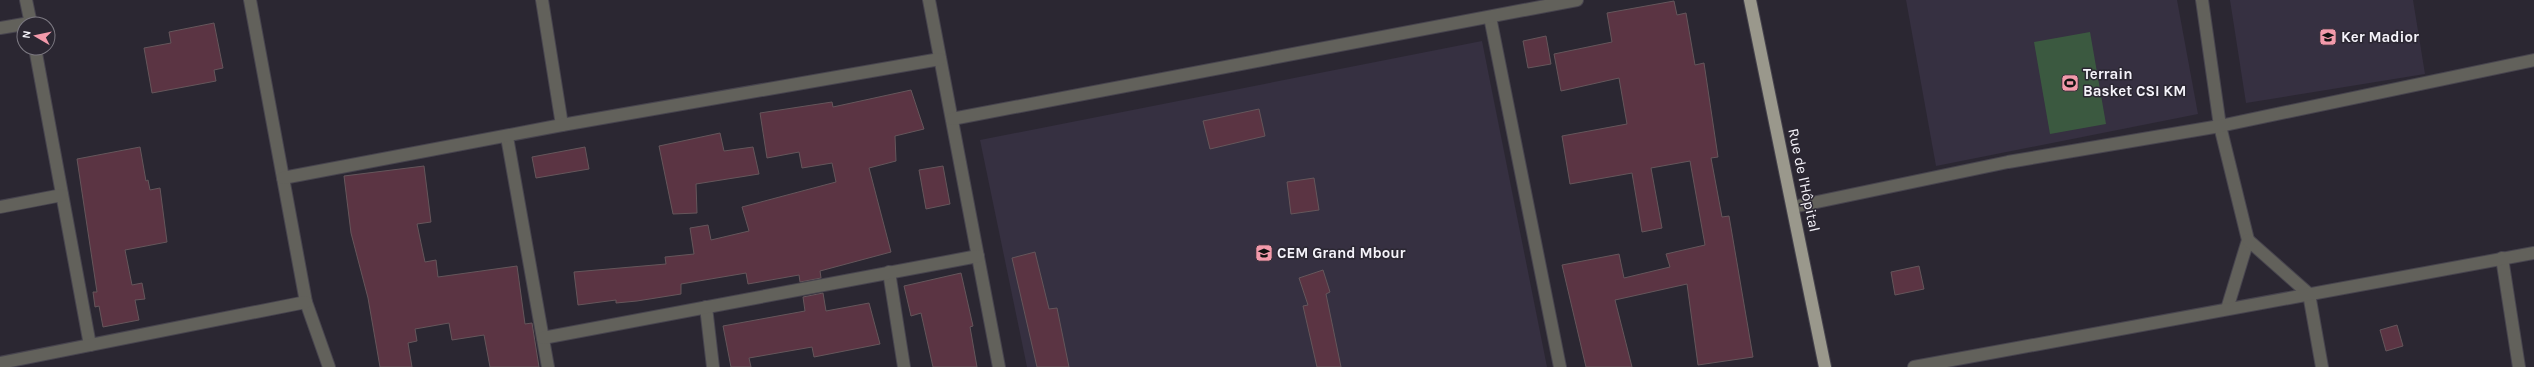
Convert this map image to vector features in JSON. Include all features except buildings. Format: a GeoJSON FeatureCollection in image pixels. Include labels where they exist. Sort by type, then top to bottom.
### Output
{"type":"FeatureCollection","features":[{"type":"Feature","properties":{"kind":"main road","name":"Rue de l'Hôpital"},"geometry":{"type":"LineString","coordinates":[[1750,0],[1794,207],[1825,367]]}},
{"type":"Feature","properties":{"kind":"street"},"geometry":{"type":"LineString","coordinates":[[26,0],[27,16]]}},
{"type":"Feature","properties":{"kind":"street"},"geometry":{"type":"LineString","coordinates":[[250,0],[306,302],[329,367]]}},
{"type":"Feature","properties":{"kind":"street"},"geometry":{"type":"LineString","coordinates":[[542,0],[562,125]]}},
{"type":"Feature","properties":{"kind":"street"},"geometry":{"type":"LineString","coordinates":[[929,0],[999,367]]}},
{"type":"Feature","properties":{"kind":"street"},"geometry":{"type":"LineString","coordinates":[[952,119],[1577,0]]}},
{"type":"Feature","properties":{"kind":"street"},"geometry":{"type":"LineString","coordinates":[[2202,0],[2220,126],[2248,240],[2227,309]]}},
{"type":"Feature","properties":{"kind":"street"},"geometry":{"type":"LineString","coordinates":[[1490,17],[1560,367]]}},
{"type":"Feature","properties":{"kind":"street"},"geometry":{"type":"LineString","coordinates":[[0,28],[16,26]]}},
{"type":"Feature","properties":{"kind":"street"},"geometry":{"type":"LineString","coordinates":[[36,56],[90,345]]}},
{"type":"Feature","properties":{"kind":"street"},"geometry":{"type":"LineString","coordinates":[[284,178],[507,137],[562,125],[940,59]]}},
{"type":"Feature","properties":{"kind":"street"},"geometry":{"type":"LineString","coordinates":[[1794,207],[2008,162],[2220,126],[2534,60]]}},
{"type":"Feature","properties":{"kind":"street"},"geometry":{"type":"LineString","coordinates":[[507,137],[548,367]]}},
{"type":"Feature","properties":{"kind":"street"},"geometry":{"type":"LineString","coordinates":[[0,207],[62,195]]}},
{"type":"Feature","properties":{"kind":"street"},"geometry":{"type":"LineString","coordinates":[[2248,240],[2309,294],[2322,367]]}},
{"type":"Feature","properties":{"kind":"street"},"geometry":{"type":"LineString","coordinates":[[1914,367],[2534,253]]}},
{"type":"Feature","properties":{"kind":"street"},"geometry":{"type":"LineString","coordinates":[[543,338],[978,256]]}},
{"type":"Feature","properties":{"kind":"street"},"geometry":{"type":"LineString","coordinates":[[2502,258],[2519,367]]}},
{"type":"Feature","properties":{"kind":"street"},"geometry":{"type":"LineString","coordinates":[[889,272],[904,367]]}},
{"type":"Feature","properties":{"kind":"street"},"geometry":{"type":"LineString","coordinates":[[0,363],[306,302]]}},
{"type":"Feature","properties":{"kind":"street"},"geometry":{"type":"LineString","coordinates":[[706,307],[713,367]]}},
{"type":"Feature","properties":{"kind":"shaded area"},"geometry":{"type":"Polygon","coordinates":[[[1906,0],[2177,0],[2198,114],[1936,166],[1906,0]]]}},
{"type":"Feature","properties":{"kind":"shaded area","name":"Ker Madior"},"geometry":{"type":"Polygon","coordinates":[[[2230,0],[2413,0],[2425,74],[2246,103],[2230,0]]]}},
{"type":"Feature","properties":{"kind":"shaded area","name":"CEM Grand Mbour"},"geometry":{"type":"Polygon","coordinates":[[[1482,41],[1547,367],[1027,367],[980,140],[1482,41]]]}},
{"type":"Feature","properties":{"kind":"green space","name":"Terrain Basket CSI KM"},"geometry":{"type":"Polygon","coordinates":[[[2090,32],[2106,124],[2050,134],[2034,42],[2090,32]]]}},
{"type":"Feature","properties":{"kind":"place","name":"Ker Madior"},"geometry":{"type":"Point","coordinates":[2328,37]}},
{"type":"Feature","properties":{"kind":"place","name":"Terrain Basket CSI KM"},"geometry":{"type":"Point","coordinates":[2070,83]}},
{"type":"Feature","properties":{"kind":"place","name":"CEM Grand Mbour"},"geometry":{"type":"Point","coordinates":[1264,253]}}]}
